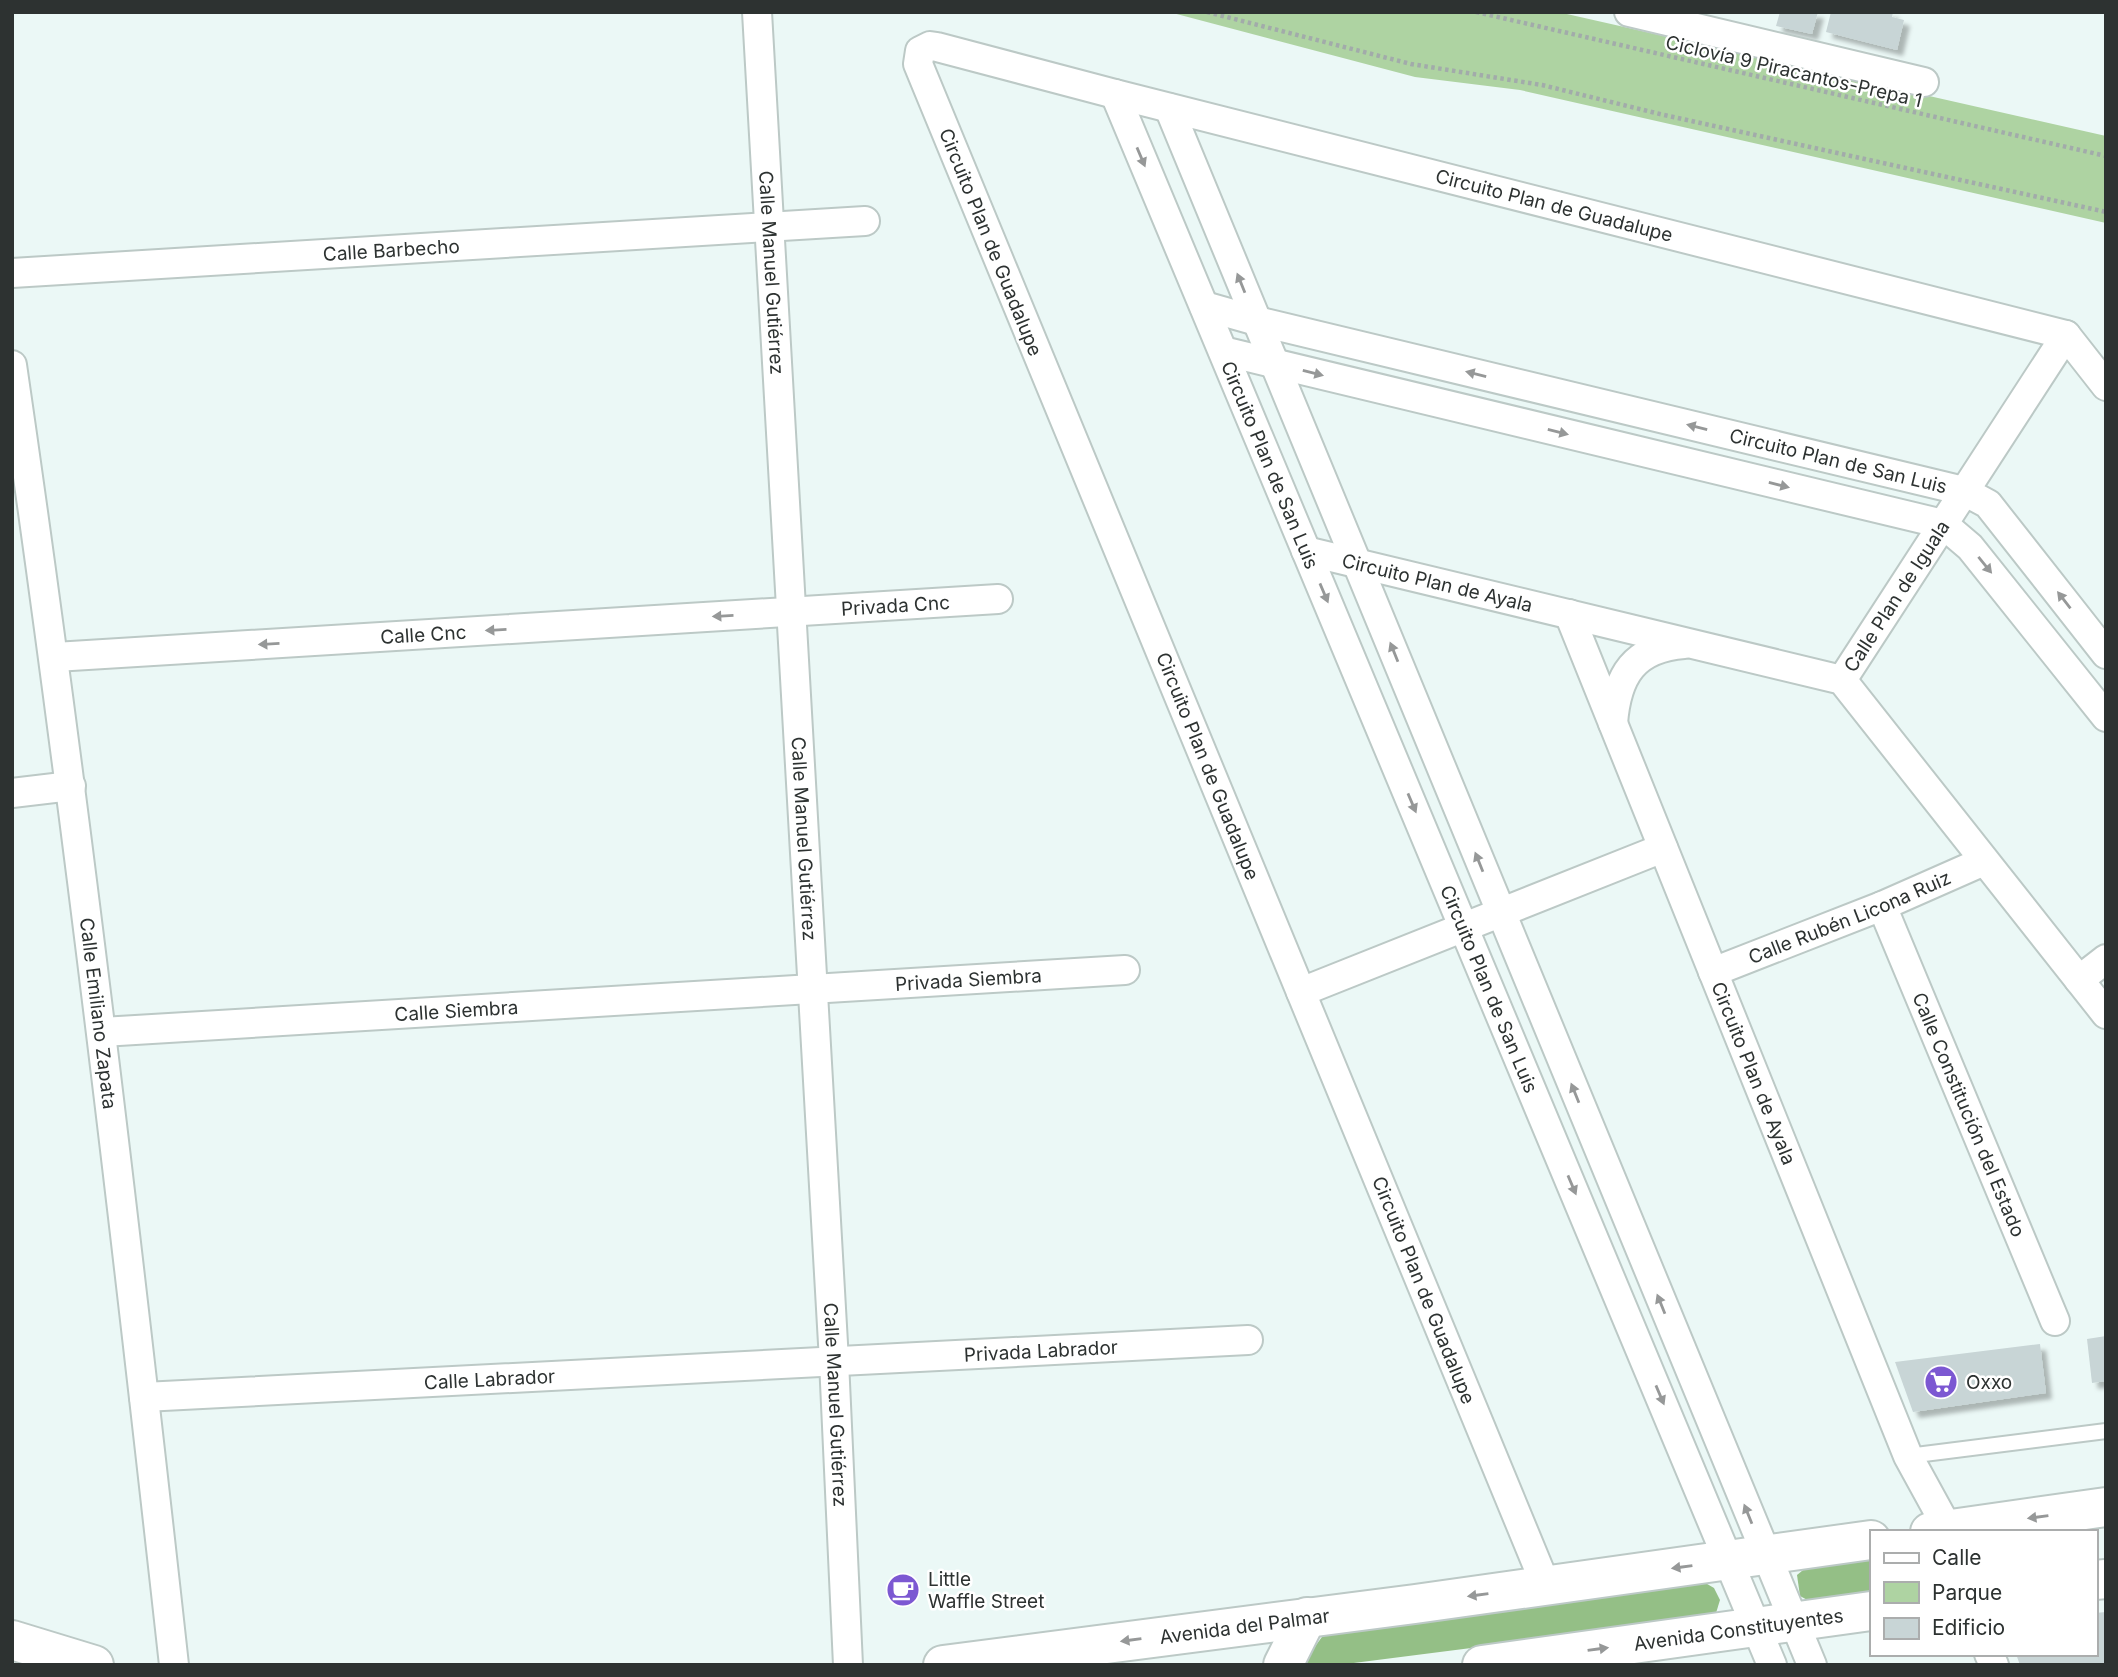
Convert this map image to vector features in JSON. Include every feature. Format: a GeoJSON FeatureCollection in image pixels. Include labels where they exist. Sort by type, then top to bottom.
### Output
{"type":"FeatureCollection","features":[{"type":"Feature","properties":{"kind":"main road"},"geometry":{"type":"LineString","coordinates":[[1946,1530],[2106,1507]]}},
{"type":"Feature","properties":{"kind":"main road"},"geometry":{"type":"LineString","coordinates":[[1546,1586],[1870,1540]]}},
{"type":"Feature","properties":{"kind":"main road","name":"Avenida del Palmar"},"geometry":{"type":"LineString","coordinates":[[943,1665],[1546,1586]]}},
{"type":"Feature","properties":{"kind":"main road","name":"Avenida Constituyentes"},"geometry":{"type":"LineString","coordinates":[[1482,1665],[1870,1611]]}},
{"type":"Feature","properties":{"kind":"main road"},"geometry":{"type":"LineString","coordinates":[[1283,1665],[1307,1616]]}},
{"type":"Feature","properties":{"kind":"main road"},"geometry":{"type":"LineString","coordinates":[[12,1640],[94,1665]]}},
{"type":"Feature","properties":{"kind":"street","name":"Calle Manuel Gutiérrez"},"geometry":{"type":"LineString","coordinates":[[757,12],[834,1361],[848,1665]]}},
{"type":"Feature","properties":{"kind":"street"},"geometry":{"type":"LineString","coordinates":[[1629,12],[1924,82]]}},
{"type":"Feature","properties":{"kind":"street","name":"Circuito Plan de Guadalupe"},"geometry":{"type":"LineString","coordinates":[[1546,1586],[918,64],[918,56],[924,47],[937,47],[2066,335]]}},
{"type":"Feature","properties":{"kind":"street","name":"Circuito Plan de San Luis"},"geometry":{"type":"LineString","coordinates":[[1115,94],[1464,927],[1747,1557],[1795,1622],[1812,1665]]}},
{"type":"Feature","properties":{"kind":"street","name":"Circuito Plan de San Luis"},"geometry":{"type":"LineString","coordinates":[[1169,108],[1500,913],[1747,1557],[1756,1627],[1772,1665]]}},
{"type":"Feature","properties":{"kind":"street","name":"Calle Barbecho"},"geometry":{"type":"LineString","coordinates":[[12,273],[865,221]]}},
{"type":"Feature","properties":{"kind":"street","name":"Circuito Plan de San Luis"},"geometry":{"type":"LineString","coordinates":[[1204,306],[1964,492],[1988,505],[2106,654]]}},
{"type":"Feature","properties":{"kind":"street"},"geometry":{"type":"LineString","coordinates":[[2066,335],[2106,386]]}},
{"type":"Feature","properties":{"kind":"street","name":"Calle Plan de Iguala"},"geometry":{"type":"LineString","coordinates":[[1842,680],[2066,335]]}},
{"type":"Feature","properties":{"kind":"street","name":"Circuito Plan de San Luis"},"geometry":{"type":"LineString","coordinates":[[1223,351],[1943,524],[1970,547],[2106,717]]}},
{"type":"Feature","properties":{"kind":"street","name":"Calle Emiliano Zapata"},"geometry":{"type":"LineString","coordinates":[[12,365],[55,657],[102,1032],[174,1665]]}},
{"type":"Feature","properties":{"kind":"street","name":"Circuito Plan de Ayala"},"geometry":{"type":"LineString","coordinates":[[1306,551],[1842,680]]}},
{"type":"Feature","properties":{"kind":"street","name":"Privada Cnc"},"geometry":{"type":"LineString","coordinates":[[792,612],[998,599]]}},
{"type":"Feature","properties":{"kind":"street","name":"Calle Cnc"},"geometry":{"type":"LineString","coordinates":[[55,657],[792,612]]}},
{"type":"Feature","properties":{"kind":"street","name":"Circuito Plan de Ayala"},"geometry":{"type":"LineString","coordinates":[[1569,614],[1939,1530]]}},
{"type":"Feature","properties":{"kind":"street"},"geometry":{"type":"LineString","coordinates":[[1613,723],[1615,700],[1632,665],[1663,646],[1689,643]]}},
{"type":"Feature","properties":{"kind":"street"},"geometry":{"type":"LineString","coordinates":[[1842,680],[2106,1014]]}},
{"type":"Feature","properties":{"kind":"street"},"geometry":{"type":"LineString","coordinates":[[12,793],[71,786]]}},
{"type":"Feature","properties":{"kind":"street"},"geometry":{"type":"LineString","coordinates":[[1301,992],[1663,848]]}},
{"type":"Feature","properties":{"kind":"street","name":"Calle Rubén Licona Ruiz"},"geometry":{"type":"LineString","coordinates":[[1713,972],[1882,906],[1984,861]]}},
{"type":"Feature","properties":{"kind":"street","name":"Calle Constitución del Estado"},"geometry":{"type":"LineString","coordinates":[[1882,906],[2055,1321]]}},
{"type":"Feature","properties":{"kind":"street"},"geometry":{"type":"LineString","coordinates":[[2079,980],[2106,959]]}},
{"type":"Feature","properties":{"kind":"street","name":"Privada Siembra"},"geometry":{"type":"LineString","coordinates":[[813,989],[1125,970]]}},
{"type":"Feature","properties":{"kind":"street","name":"Calle Siembra"},"geometry":{"type":"LineString","coordinates":[[102,1032],[813,989]]}},
{"type":"Feature","properties":{"kind":"street","name":"Privada Labrador"},"geometry":{"type":"LineString","coordinates":[[834,1361],[1248,1340]]}},
{"type":"Feature","properties":{"kind":"street","name":"Calle Labrador"},"geometry":{"type":"LineString","coordinates":[[145,1398],[834,1361]]}},
{"type":"Feature","properties":{"kind":"lane"},"geometry":{"type":"LineString","coordinates":[[1908,1456],[2106,1431]]}},
{"type":"Feature","properties":{"kind":"path"},"geometry":{"type":"LineString","coordinates":[[1207,12],[1411,64],[1542,85],[1664,115],[2106,212]]}},
{"type":"Feature","properties":{"kind":"path","name":"Ciclovía 9 Piracantos-Prepa 1"},"geometry":{"type":"LineString","coordinates":[[1476,12],[2106,156]]}},
{"type":"Feature","properties":{"kind":"green space"},"geometry":{"type":"Polygon","coordinates":[[[1169,12],[1558,12],[2106,136],[2106,223],[1520,90],[1415,77],[1169,12]]]}},
{"type":"Feature","properties":{"kind":"green space"},"geometry":{"type":"Polygon","coordinates":[[[1870,1557],[1870,1595],[1813,1603],[1800,1596],[1797,1575],[1808,1566],[1870,1557]]]}},
{"type":"Feature","properties":{"kind":"green space"},"geometry":{"type":"Polygon","coordinates":[[[1702,1581],[1714,1588],[1720,1600],[1716,1613],[1708,1618],[1338,1665],[1303,1663],[1327,1630],[1702,1581]]]}},
{"type":"Feature","properties":{"kind":"building"},"geometry":{"type":"Polygon","coordinates":[[[1780,12],[1818,12],[1812,34],[1776,26],[1780,12]]]}},
{"type":"Feature","properties":{"kind":"building"},"geometry":{"type":"Polygon","coordinates":[[[1831,12],[1893,12],[1892,17],[1904,20],[1897,50],[1826,32],[1831,12]]]}},
{"type":"Feature","properties":{"kind":"building"},"geometry":{"type":"Polygon","coordinates":[[[2106,1336],[2106,1381],[2092,1383],[2087,1339],[2106,1336]]]}},
{"type":"Feature","properties":{"kind":"building"},"geometry":{"type":"Polygon","coordinates":[[[2040,1344],[2046,1393],[1913,1412],[1895,1362],[2040,1344]]]}},
{"type":"Feature","properties":{"kind":"building"},"geometry":{"type":"Polygon","coordinates":[[[2106,1612],[2106,1665],[2020,1665],[2017,1656],[2097,1656],[2097,1613],[2106,1612]]]}},
{"type":"Feature","properties":{"kind":"place","name":"Oxxo"},"geometry":{"type":"Point","coordinates":[1941,1382]}},
{"type":"Feature","properties":{"kind":"place","name":"Little Waffle Street"},"geometry":{"type":"Point","coordinates":[903,1590]}}]}
